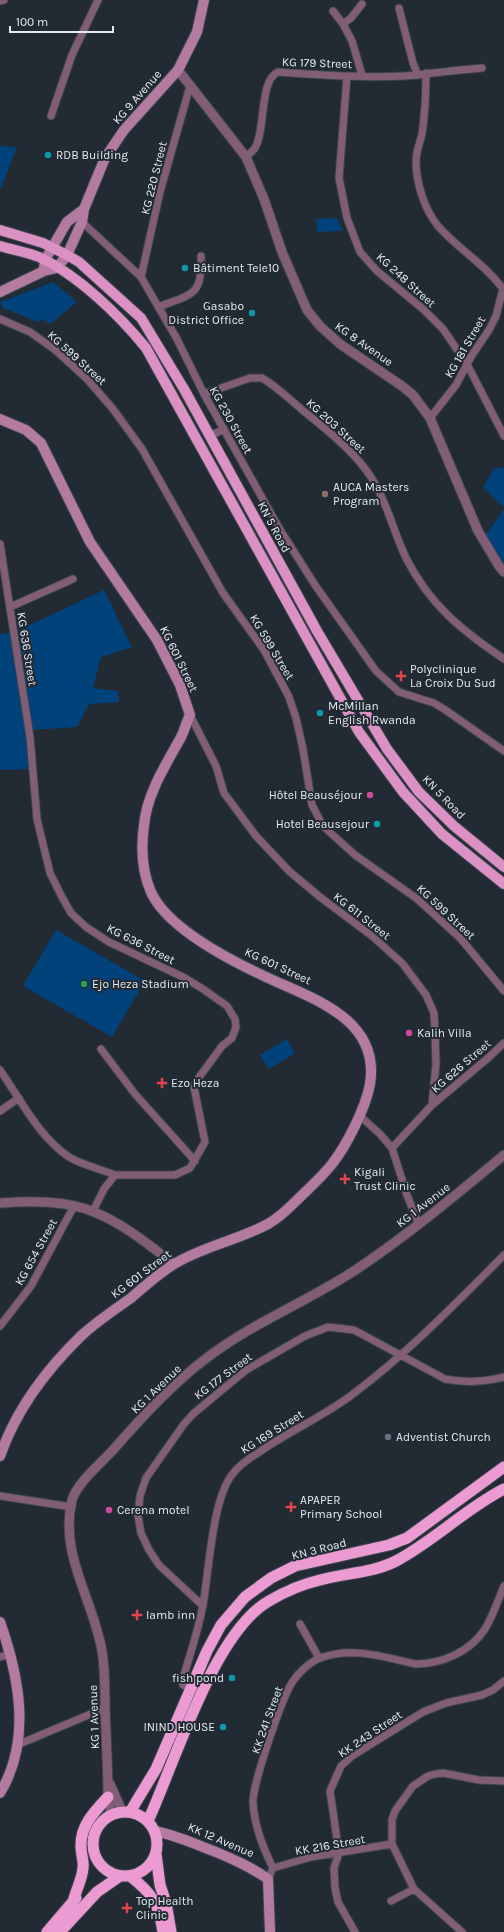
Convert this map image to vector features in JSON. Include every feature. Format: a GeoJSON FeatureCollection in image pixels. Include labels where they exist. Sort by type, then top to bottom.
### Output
{"type":"FeatureCollection","features":[{"type":"Feature","properties":{"kind":"highway","name":"KN 3 Road"},"geometry":{"type":"LineString","coordinates":[[126,1811],[156,1769],[190,1688],[221,1625],[245,1597],[271,1578],[295,1566],[376,1549],[406,1538],[426,1525],[479,1483],[504,1467]]}},
{"type":"Feature","properties":{"kind":"highway"},"geometry":{"type":"LineString","coordinates":[[148,1821],[201,1694],[232,1637],[249,1616],[268,1601],[295,1588],[319,1580],[373,1569],[395,1562],[464,1513],[504,1489]]}},
{"type":"Feature","properties":{"kind":"highway"},"geometry":{"type":"LineString","coordinates":[[73,1908],[84,1866],[81,1847],[82,1833],[86,1823],[108,1797]]}},
{"type":"Feature","properties":{"kind":"highway"},"geometry":{"type":"LineString","coordinates":[[163,1932],[158,1907],[153,1898],[125,1876],[110,1873],[102,1867],[95,1858],[92,1848],[93,1838],[97,1826],[111,1814],[126,1811],[140,1815],[148,1821],[155,1831],[158,1842],[156,1854],[160,1885],[166,1903],[171,1932]]}},
{"type":"Feature","properties":{"kind":"highway"},"geometry":{"type":"LineString","coordinates":[[47,1932],[73,1908],[97,1892],[125,1876],[141,1872],[150,1865],[156,1854]]}},
{"type":"Feature","properties":{"kind":"highway"},"geometry":{"type":"LineString","coordinates":[[60,1932],[86,1884],[95,1858]]}},
{"type":"Feature","properties":{"kind":"main road","name":"KG 9 Avenue"},"geometry":{"type":"LineString","coordinates":[[57,268],[67,255],[82,222],[84,209],[105,158],[124,130],[178,70],[197,32],[204,0]]}},
{"type":"Feature","properties":{"kind":"main road"},"geometry":{"type":"LineString","coordinates":[[44,271],[45,260],[67,222],[84,209]]}},
{"type":"Feature","properties":{"kind":"main road","name":"KN 5 Road"},"geometry":{"type":"LineString","coordinates":[[0,230],[42,243],[79,262],[141,318],[180,382],[317,631],[358,702],[399,766],[419,792],[449,822],[504,868]]}},
{"type":"Feature","properties":{"kind":"main road","name":"KN 5 Road"},"geometry":{"type":"LineString","coordinates":[[0,246],[45,260],[57,268],[115,313],[146,348],[359,732],[402,792],[442,834],[504,884]]}},
{"type":"Feature","properties":{"kind":"main road"},"geometry":{"type":"LineString","coordinates":[[0,292],[44,271],[57,268]]}},
{"type":"Feature","properties":{"kind":"main road","name":"KG 601 Street"},"geometry":{"type":"LineString","coordinates":[[0,419],[26,430],[41,443],[90,542],[157,640],[180,685],[190,715],[181,737],[157,780],[144,823],[142,848],[144,866],[152,893],[160,906],[174,920],[222,955],[309,995],[339,1012],[365,1044],[371,1063],[370,1084],[360,1116],[332,1164],[277,1219],[265,1226],[200,1250],[174,1264],[82,1335],[44,1376],[21,1409],[0,1456]]}},
{"type":"Feature","properties":{"kind":"main road"},"geometry":{"type":"LineString","coordinates":[[389,774],[399,766]]}},
{"type":"Feature","properties":{"kind":"main road"},"geometry":{"type":"LineString","coordinates":[[0,1622],[11,1654],[19,1695],[20,1719],[17,1746],[12,1766],[0,1793]]}},
{"type":"Feature","properties":{"kind":"main road","name":"KK 12 Avenue"},"geometry":{"type":"LineString","coordinates":[[155,1831],[175,1835],[235,1859],[254,1868],[268,1879]]}},
{"type":"Feature","properties":{"kind":"main road"},"geometry":{"type":"LineString","coordinates":[[268,1879],[270,1932]]}},
{"type":"Feature","properties":{"kind":"street"},"geometry":{"type":"LineString","coordinates":[[0,1],[4,0]]}},
{"type":"Feature","properties":{"kind":"street"},"geometry":{"type":"LineString","coordinates":[[50,116],[72,55],[98,0]]}},
{"type":"Feature","properties":{"kind":"street"},"geometry":{"type":"LineString","coordinates":[[343,24],[351,18],[362,4]]}},
{"type":"Feature","properties":{"kind":"street"},"geometry":{"type":"LineString","coordinates":[[399,8],[413,63],[418,75]]}},
{"type":"Feature","properties":{"kind":"street"},"geometry":{"type":"LineString","coordinates":[[333,11],[343,24],[352,42],[362,75]]}},
{"type":"Feature","properties":{"kind":"street","name":"KG 179 Street"},"geometry":{"type":"LineString","coordinates":[[246,156],[254,149],[258,140],[268,87],[273,74],[278,72],[347,76],[418,75],[482,68]]}},
{"type":"Feature","properties":{"kind":"street","name":"KG 8 Avenue"},"geometry":{"type":"LineString","coordinates":[[178,70],[246,156],[264,199],[282,252],[307,310],[320,326],[340,344],[413,395],[430,418],[478,531],[504,572]]}},
{"type":"Feature","properties":{"kind":"street","name":"KG 181 Street"},"geometry":{"type":"LineString","coordinates":[[426,73],[426,96],[422,134],[416,160],[420,190],[428,214],[461,249],[487,269],[503,290],[496,316],[456,385],[430,418]]}},
{"type":"Feature","properties":{"kind":"street","name":"KG 248 Street"},"geometry":{"type":"LineString","coordinates":[[347,76],[340,178],[347,218],[360,252],[377,271],[423,309],[443,329],[467,364],[504,436]]}},
{"type":"Feature","properties":{"kind":"street","name":"KG 220 Street"},"geometry":{"type":"LineString","coordinates":[[141,277],[160,192],[190,86]]}},
{"type":"Feature","properties":{"kind":"street","name":"KG 230 Street"},"geometry":{"type":"LineString","coordinates":[[82,222],[141,277],[177,339],[204,394],[279,528],[352,639],[376,672],[399,692],[434,703],[504,752]]}},
{"type":"Feature","properties":{"kind":"street"},"geometry":{"type":"LineString","coordinates":[[158,308],[190,294],[199,286],[202,275],[201,256]]}},
{"type":"Feature","properties":{"kind":"street","name":"KG 599 Street"},"geometry":{"type":"LineString","coordinates":[[0,319],[30,332],[54,349],[76,369],[113,409],[142,449],[219,586],[264,650],[289,697],[300,737],[312,805],[323,826],[355,855],[410,894],[438,917],[461,939],[504,991]]}},
{"type":"Feature","properties":{"kind":"street","name":"KG 203 Street"},"geometry":{"type":"LineString","coordinates":[[204,394],[250,378],[262,378],[334,436],[366,469],[371,477],[380,494],[406,558],[426,592],[453,622],[504,659]]}},
{"type":"Feature","properties":{"kind":"street"},"geometry":{"type":"LineString","coordinates":[[210,436],[224,429]]}},
{"type":"Feature","properties":{"kind":"street","name":"KG 636 Street"},"geometry":{"type":"LineString","coordinates":[[0,544],[30,737],[37,819],[50,873],[71,913],[86,927],[109,942],[185,978],[219,999],[227,1006],[234,1019],[236,1027],[232,1038],[222,1046],[200,1076],[194,1088],[205,1142],[190,1168],[175,1175],[115,1175]]}},
{"type":"Feature","properties":{"kind":"street"},"geometry":{"type":"LineString","coordinates":[[10,607],[73,579]]}},
{"type":"Feature","properties":{"kind":"street","name":"KG 611 Street"},"geometry":{"type":"LineString","coordinates":[[190,715],[216,766],[224,793],[256,836],[289,871],[320,898],[372,936],[404,964],[426,995],[434,1013],[436,1064],[432,1105]]}},
{"type":"Feature","properties":{"kind":"street","name":"KG 626 Street"},"geometry":{"type":"LineString","coordinates":[[432,1105],[504,1043]]}},
{"type":"Feature","properties":{"kind":"street"},"geometry":{"type":"LineString","coordinates":[[101,1049],[135,1094],[195,1161]]}},
{"type":"Feature","properties":{"kind":"street"},"geometry":{"type":"LineString","coordinates":[[0,1070],[40,1131],[57,1148],[70,1158],[115,1175],[104,1189],[93,1211]]}},
{"type":"Feature","properties":{"kind":"street"},"geometry":{"type":"LineString","coordinates":[[0,1111],[19,1098]]}},
{"type":"Feature","properties":{"kind":"street"},"geometry":{"type":"LineString","coordinates":[[392,1148],[432,1105]]}},
{"type":"Feature","properties":{"kind":"street"},"geometry":{"type":"LineString","coordinates":[[360,1116],[380,1134],[392,1148],[406,1195],[419,1224]]}},
{"type":"Feature","properties":{"kind":"street","name":"KG 1 Avenue"},"geometry":{"type":"LineString","coordinates":[[111,1814],[108,1797],[102,1651],[92,1611],[74,1564],[69,1544],[73,1499],[83,1482],[142,1418],[210,1356],[280,1313],[332,1285],[419,1224],[504,1155]]}},
{"type":"Feature","properties":{"kind":"street"},"geometry":{"type":"LineString","coordinates":[[0,1203],[30,1201],[74,1206],[93,1211],[118,1224],[174,1264]]}},
{"type":"Feature","properties":{"kind":"street","name":"KG 654 Street"},"geometry":{"type":"LineString","coordinates":[[0,1326],[31,1286],[74,1206]]}},
{"type":"Feature","properties":{"kind":"street","name":"KG 169 Street"},"geometry":{"type":"LineString","coordinates":[[190,1688],[184,1685],[182,1681],[203,1606],[218,1511],[224,1489],[231,1476],[242,1464],[280,1437],[332,1409],[353,1395],[401,1356],[504,1255]]}},
{"type":"Feature","properties":{"kind":"street","name":"KG 177 Street"},"geometry":{"type":"LineString","coordinates":[[203,1606],[159,1565],[149,1550],[141,1533],[138,1516],[140,1496],[146,1478],[184,1424],[198,1410],[246,1370],[306,1336],[328,1327],[354,1330],[445,1379],[461,1382],[487,1381],[504,1377]]}},
{"type":"Feature","properties":{"kind":"street"},"geometry":{"type":"LineString","coordinates":[[0,1496],[72,1507]]}},
{"type":"Feature","properties":{"kind":"street","name":"KK 241 Street"},"geometry":{"type":"LineString","coordinates":[[273,1868],[263,1847],[257,1824],[254,1809],[254,1789],[285,1697],[293,1681],[305,1667],[318,1658],[337,1652],[354,1651],[415,1664],[424,1664],[451,1658],[464,1649],[485,1630],[504,1586]]}},
{"type":"Feature","properties":{"kind":"street"},"geometry":{"type":"LineString","coordinates":[[300,1624],[318,1658]]}},
{"type":"Feature","properties":{"kind":"street"},"geometry":{"type":"LineString","coordinates":[[0,1657],[11,1654]]}},
{"type":"Feature","properties":{"kind":"street","name":"KK 243 Street"},"geometry":{"type":"LineString","coordinates":[[354,1932],[338,1902],[334,1868],[339,1854],[330,1791],[341,1766],[352,1756],[423,1712],[446,1703],[482,1695],[493,1690],[504,1681]]}},
{"type":"Feature","properties":{"kind":"street"},"geometry":{"type":"LineString","coordinates":[[190,1688],[201,1694]]}},
{"type":"Feature","properties":{"kind":"street"},"geometry":{"type":"LineString","coordinates":[[17,1746],[105,1708]]}},
{"type":"Feature","properties":{"kind":"street"},"geometry":{"type":"LineString","coordinates":[[462,1932],[414,1889],[392,1844],[392,1820],[395,1811],[413,1786],[428,1776],[444,1773],[479,1780],[504,1781]]}},
{"type":"Feature","properties":{"kind":"street","name":"KG 1 Avenue"},"geometry":{"type":"LineString","coordinates":[[108,1775],[111,1789],[126,1811]]}},
{"type":"Feature","properties":{"kind":"street","name":"KK 216 Street"},"geometry":{"type":"LineString","coordinates":[[273,1868],[311,1858],[392,1844]]}},
{"type":"Feature","properties":{"kind":"street"},"geometry":{"type":"LineString","coordinates":[[268,1879],[273,1868]]}},
{"type":"Feature","properties":{"kind":"street"},"geometry":{"type":"LineString","coordinates":[[391,1901],[414,1889]]}},
{"type":"Feature","properties":{"kind":"shaded area"},"geometry":{"type":"Polygon","coordinates":[[[0,146],[17,147],[0,191],[0,146]]]}},
{"type":"Feature","properties":{"kind":"shaded area"},"geometry":{"type":"Polygon","coordinates":[[[337,218],[343,231],[317,232],[316,219],[337,218]]]}},
{"type":"Feature","properties":{"kind":"shaded area"},"geometry":{"type":"Polygon","coordinates":[[[53,282],[77,302],[50,324],[43,319],[38,322],[3,308],[0,302],[53,282]]]}},
{"type":"Feature","properties":{"kind":"shaded area"},"geometry":{"type":"Polygon","coordinates":[[[504,467],[504,507],[483,488],[493,469],[504,467]]]}},
{"type":"Feature","properties":{"kind":"shaded area"},"geometry":{"type":"Polygon","coordinates":[[[504,509],[504,570],[484,537],[504,509]]]}},
{"type":"Feature","properties":{"kind":"shaded area"},"geometry":{"type":"Polygon","coordinates":[[[104,590],[132,647],[101,657],[93,688],[118,691],[119,702],[89,704],[77,727],[29,730],[32,769],[0,770],[0,634],[17,631],[104,590]]]}},
{"type":"Feature","properties":{"kind":"shaded area","name":"Ejo Heza Stadium"},"geometry":{"type":"Polygon","coordinates":[[[56,930],[145,981],[112,1037],[23,986],[56,930]]]}},
{"type":"Feature","properties":{"kind":"shaded area"},"geometry":{"type":"Polygon","coordinates":[[[287,1039],[295,1053],[269,1069],[260,1055],[287,1039]]]}},
{"type":"Feature","properties":{"kind":"place","name":"RDB Building"},"geometry":{"type":"Point","coordinates":[48,155]}},
{"type":"Feature","properties":{"kind":"place","name":"Bâtiment Tele10"},"geometry":{"type":"Point","coordinates":[185,268]}},
{"type":"Feature","properties":{"kind":"place","name":"Gasabo District Office"},"geometry":{"type":"Point","coordinates":[252,313]}},
{"type":"Feature","properties":{"kind":"place","name":"AUCA Masters Program"},"geometry":{"type":"Point","coordinates":[325,494]}},
{"type":"Feature","properties":{"kind":"place","name":"Polyclinique La Croix Du Sud"},"geometry":{"type":"Point","coordinates":[401,676]}},
{"type":"Feature","properties":{"kind":"place","name":"McMillan English Rwanda"},"geometry":{"type":"Point","coordinates":[320,713]}},
{"type":"Feature","properties":{"kind":"place","name":"Hôtel Beauséjour"},"geometry":{"type":"Point","coordinates":[370,795]}},
{"type":"Feature","properties":{"kind":"place","name":"Hotel Beausejour"},"geometry":{"type":"Point","coordinates":[377,824]}},
{"type":"Feature","properties":{"kind":"place","name":"Ejo Heza Stadium"},"geometry":{"type":"Point","coordinates":[84,984]}},
{"type":"Feature","properties":{"kind":"place","name":"Kalih Villa"},"geometry":{"type":"Point","coordinates":[409,1033]}},
{"type":"Feature","properties":{"kind":"place","name":"Ezo Heza"},"geometry":{"type":"Point","coordinates":[162,1083]}},
{"type":"Feature","properties":{"kind":"place","name":"Kigali Trust Clinic"},"geometry":{"type":"Point","coordinates":[345,1179]}},
{"type":"Feature","properties":{"kind":"place","name":"Adventist Church"},"geometry":{"type":"Point","coordinates":[388,1437]}},
{"type":"Feature","properties":{"kind":"place","name":"APAPER Primary School"},"geometry":{"type":"Point","coordinates":[291,1507]}},
{"type":"Feature","properties":{"kind":"place","name":"Cerena motel"},"geometry":{"type":"Point","coordinates":[109,1510]}},
{"type":"Feature","properties":{"kind":"place","name":"lamb inn"},"geometry":{"type":"Point","coordinates":[137,1615]}},
{"type":"Feature","properties":{"kind":"place","name":"fish pond"},"geometry":{"type":"Point","coordinates":[232,1678]}},
{"type":"Feature","properties":{"kind":"place","name":"ININD HOUSE"},"geometry":{"type":"Point","coordinates":[223,1727]}},
{"type":"Feature","properties":{"kind":"place","name":"Top Health Clinic"},"geometry":{"type":"Point","coordinates":[127,1908]}}]}
